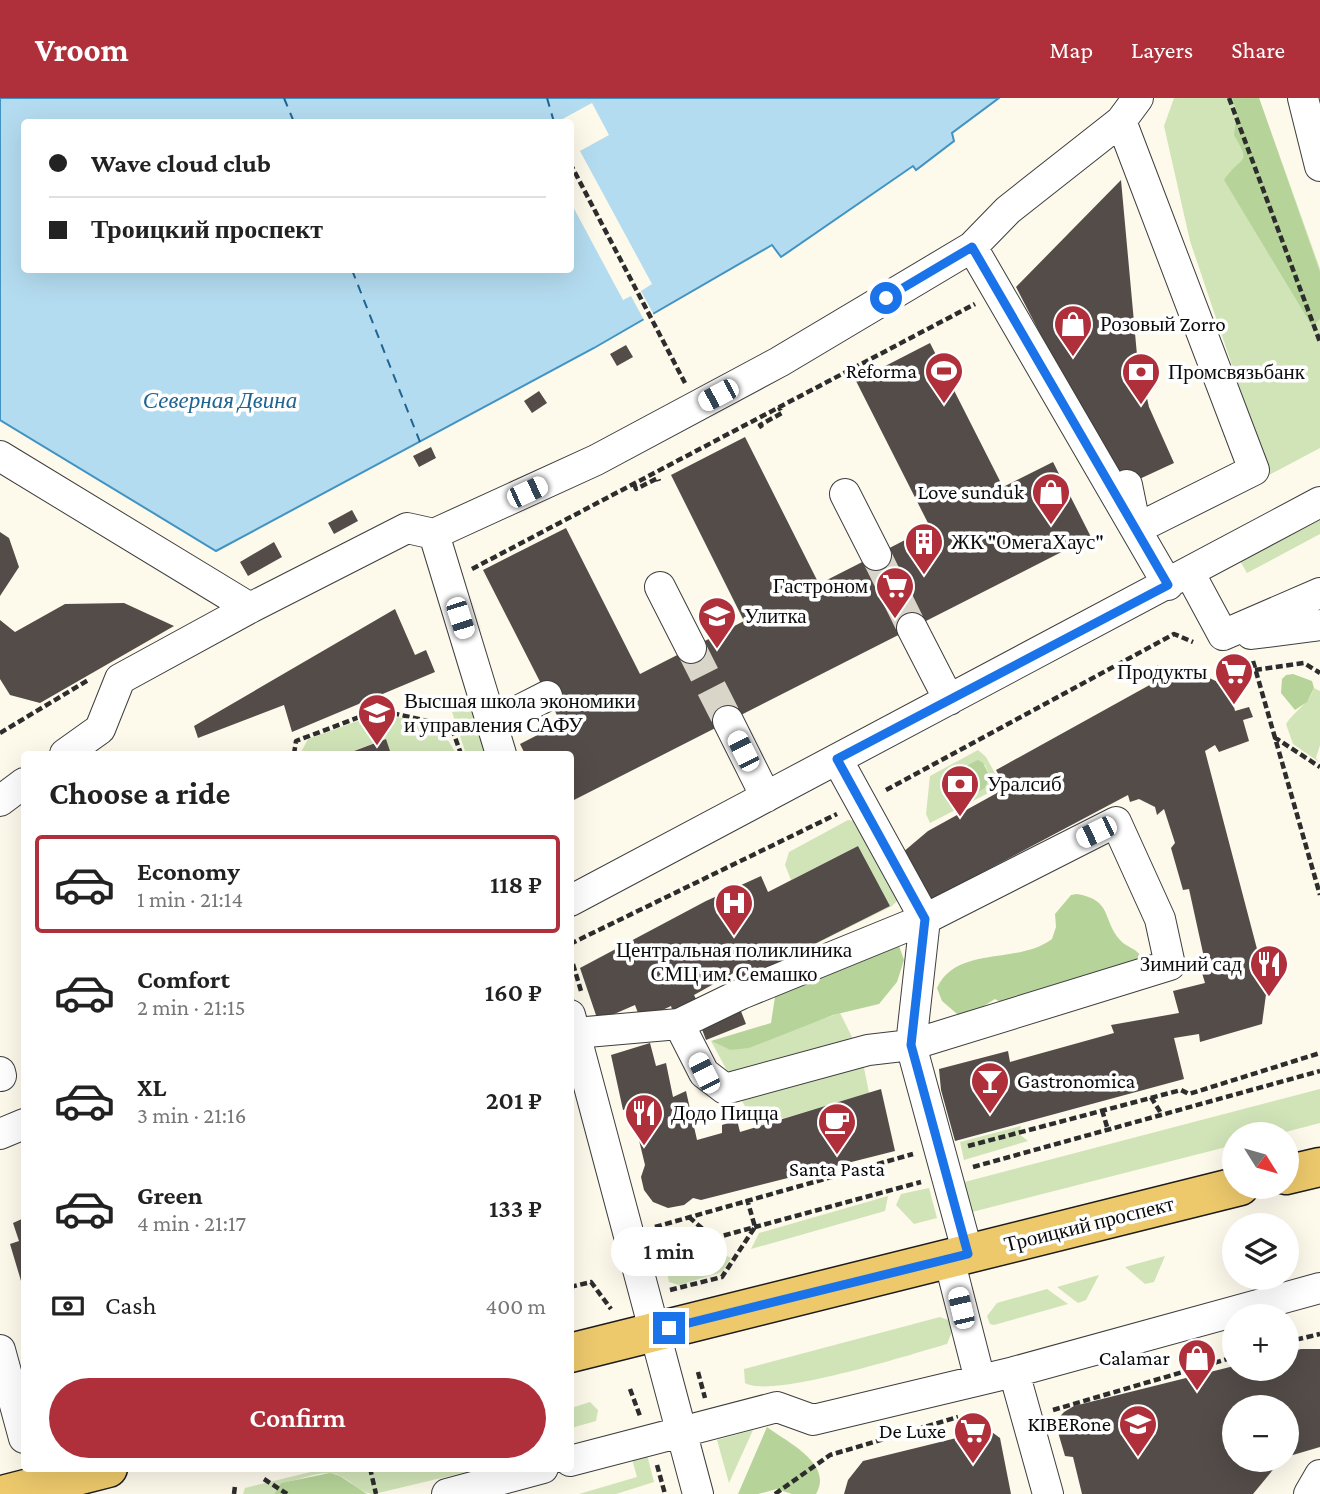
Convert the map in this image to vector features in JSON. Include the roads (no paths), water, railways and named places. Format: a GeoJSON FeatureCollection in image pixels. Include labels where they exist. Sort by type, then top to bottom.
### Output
{"type":"FeatureCollection","features":[{"type":"Feature","properties":{"kind":"main road"},"geometry":{"type":"LineString","coordinates":[[1299,1172],[1320,1167]]}},
{"type":"Feature","properties":{"kind":"main road","name":"Троицкий проспект"},"geometry":{"type":"LineString","coordinates":[[574,1352],[1222,1191]]}},
{"type":"Feature","properties":{"kind":"main road"},"geometry":{"type":"LineString","coordinates":[[29,1486],[90,1472]]}},
{"type":"Feature","properties":{"kind":"street"},"geometry":{"type":"LineString","coordinates":[[1303,98],[1320,166]]}},
{"type":"Feature","properties":{"kind":"street"},"geometry":{"type":"LineString","coordinates":[[69,751],[100,729],[120,679],[250,608],[407,528],[434,534],[596,460],[779,362],[972,247],[1008,210],[1129,110],[1254,470],[1136,528]]}},
{"type":"Feature","properties":{"kind":"street"},"geometry":{"type":"LineString","coordinates":[[972,247],[1136,528],[1179,578],[1211,639]]}},
{"type":"Feature","properties":{"kind":"street"},"geometry":{"type":"LineString","coordinates":[[0,456],[250,608]]}},
{"type":"Feature","properties":{"kind":"street"},"geometry":{"type":"LineString","coordinates":[[1127,485],[1136,528]]}},
{"type":"Feature","properties":{"kind":"street"},"geometry":{"type":"LineString","coordinates":[[845,494],[876,555]]}},
{"type":"Feature","properties":{"kind":"street"},"geometry":{"type":"LineString","coordinates":[[574,899],[1320,502]]}},
{"type":"Feature","properties":{"kind":"street"},"geometry":{"type":"LineString","coordinates":[[434,534],[500,751]]}},
{"type":"Feature","properties":{"kind":"street"},"geometry":{"type":"LineString","coordinates":[[660,587],[691,648]]}},
{"type":"Feature","properties":{"kind":"street"},"geometry":{"type":"LineString","coordinates":[[1211,639],[1320,593]]}},
{"type":"Feature","properties":{"kind":"street"},"geometry":{"type":"LineString","coordinates":[[1211,639],[1320,625]]}},
{"type":"Feature","properties":{"kind":"street"},"geometry":{"type":"LineString","coordinates":[[912,628],[949,700]]}},
{"type":"Feature","properties":{"kind":"street"},"geometry":{"type":"LineString","coordinates":[[492,724],[547,696]]}},
{"type":"Feature","properties":{"kind":"street"},"geometry":{"type":"LineString","coordinates":[[728,722],[766,797]]}},
{"type":"Feature","properties":{"kind":"street"},"geometry":{"type":"LineString","coordinates":[[837,759],[925,919],[911,1045],[942,1161],[980,1380]]}},
{"type":"Feature","properties":{"kind":"street"},"geometry":{"type":"LineString","coordinates":[[0,801],[21,785]]}},
{"type":"Feature","properties":{"kind":"street"},"geometry":{"type":"LineString","coordinates":[[574,1024],[679,1024],[741,994],[925,919],[1116,822],[1160,919],[1170,965],[911,1045],[868,1050],[725,1089],[704,1073],[679,1024]]}},
{"type":"Feature","properties":{"kind":"street"},"geometry":{"type":"LineString","coordinates":[[574,1028],[698,1494]]}},
{"type":"Feature","properties":{"kind":"street"},"geometry":{"type":"LineString","coordinates":[[0,1135],[21,1125]]}},
{"type":"Feature","properties":{"kind":"street"},"geometry":{"type":"LineString","coordinates":[[574,1460],[777,1407],[813,1420],[980,1380],[1018,1385],[1320,1288]]}},
{"type":"Feature","properties":{"kind":"street"},"geometry":{"type":"LineString","coordinates":[[0,1350],[21,1427]]}},
{"type":"Feature","properties":{"kind":"street"},"geometry":{"type":"LineString","coordinates":[[1018,1385],[1048,1494]]}},
{"type":"Feature","properties":{"kind":"street"},"geometry":{"type":"LineString","coordinates":[[447,1494],[528,1472]]}},
{"type":"Feature","properties":{"kind":"street"},"geometry":{"type":"LineString","coordinates":[[1310,1494],[1320,1475]]}},
{"type":"Feature","properties":{"kind":"water","name":"Северная Двина"},"geometry":{"type":"Polygon","coordinates":[[[0,98],[999,98],[952,133],[954,141],[916,170],[913,166],[781,257],[772,245],[594,348],[216,551],[0,420],[0,98]]]}},
{"type":"Feature","properties":{"kind":"tunnel"},"geometry":{"type":"LineString","coordinates":[[876,555],[912,628]]}},
{"type":"Feature","properties":{"kind":"tunnel"},"geometry":{"type":"LineString","coordinates":[[691,648],[728,721]]}},
{"type":"Feature","properties":{"kind":"place","name":"Розовый Zorro"},"geometry":{"type":"Point","coordinates":[1073,358]}},
{"type":"Feature","properties":{"kind":"place","name":"Reforma"},"geometry":{"type":"Point","coordinates":[944,405]}},
{"type":"Feature","properties":{"kind":"place","name":"Промсвязьбанк"},"geometry":{"type":"Point","coordinates":[1141,406]}},
{"type":"Feature","properties":{"kind":"place","name":"Love sunduk"},"geometry":{"type":"Point","coordinates":[1051,526]}},
{"type":"Feature","properties":{"kind":"place","name":"ЖК \"ОмегаХаус\""},"geometry":{"type":"Point","coordinates":[924,576]}},
{"type":"Feature","properties":{"kind":"place","name":"Гастроном"},"geometry":{"type":"Point","coordinates":[895,620]}},
{"type":"Feature","properties":{"kind":"place","name":"Улитка"},"geometry":{"type":"Point","coordinates":[717,650]}},
{"type":"Feature","properties":{"kind":"place","name":"Продукты"},"geometry":{"type":"Point","coordinates":[1234,706]}},
{"type":"Feature","properties":{"kind":"place","name":"Высшая школа экономики и управления САФУ"},"geometry":{"type":"Point","coordinates":[377,747]}},
{"type":"Feature","properties":{"kind":"place","name":"Уралсиб"},"geometry":{"type":"Point","coordinates":[960,818]}},
{"type":"Feature","properties":{"kind":"place","name":"Центральная поликлиника СМЦ им. Семашко"},"geometry":{"type":"Point","coordinates":[734,937]}},
{"type":"Feature","properties":{"kind":"place","name":"Зимний сад"},"geometry":{"type":"Point","coordinates":[1269,998]}},
{"type":"Feature","properties":{"kind":"place","name":"Gastronomica"},"geometry":{"type":"Point","coordinates":[990,1115]}},
{"type":"Feature","properties":{"kind":"place","name":"Додо Пицца"},"geometry":{"type":"Point","coordinates":[644,1147]}},
{"type":"Feature","properties":{"kind":"place","name":"Santa Pasta"},"geometry":{"type":"Point","coordinates":[837,1156]}},
{"type":"Feature","properties":{"kind":"place","name":"Calamar"},"geometry":{"type":"Point","coordinates":[1197,1392]}},
{"type":"Feature","properties":{"kind":"place","name":"KIBERone"},"geometry":{"type":"Point","coordinates":[1138,1458]}},
{"type":"Feature","properties":{"kind":"place","name":"De Luxe"},"geometry":{"type":"Point","coordinates":[973,1465]}}]}
